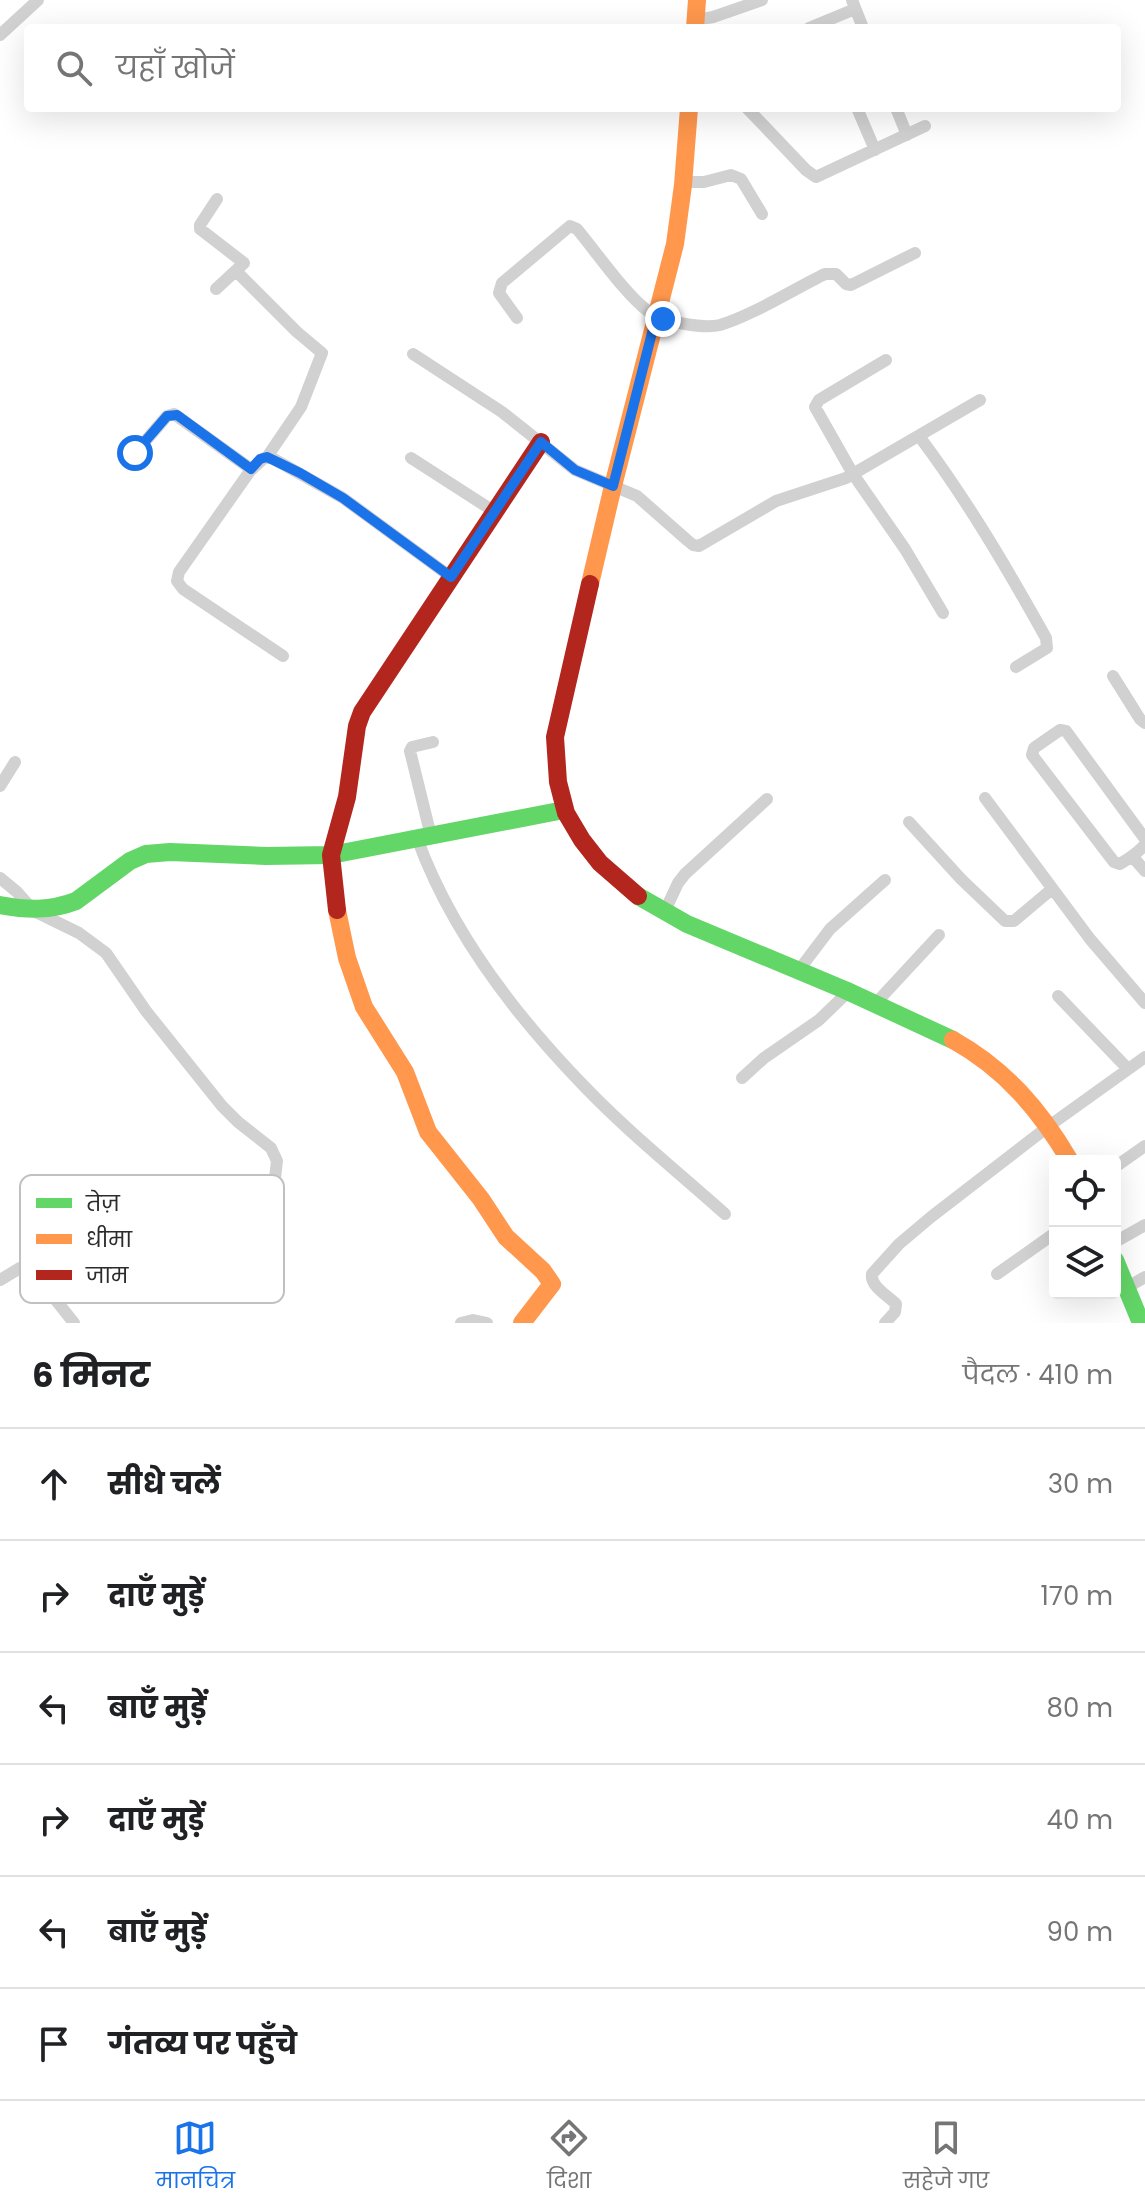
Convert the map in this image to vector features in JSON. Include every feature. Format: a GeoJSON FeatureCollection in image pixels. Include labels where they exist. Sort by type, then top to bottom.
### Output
{"type":"FeatureCollection","features":[{"type":"Feature","properties":{"kind":"street"},"geometry":{"type":"LineString","coordinates":[[0,35],[38,0]]}},
{"type":"Feature","properties":{"kind":"street"},"geometry":{"type":"LineString","coordinates":[[697,0],[703,21],[762,0]]}},
{"type":"Feature","properties":{"kind":"street"},"geometry":{"type":"LineString","coordinates":[[820,24],[853,4],[861,24]]}},
{"type":"Feature","properties":{"kind":"street"},"geometry":{"type":"LineString","coordinates":[[689,112],[694,182],[675,244],[663,319],[555,737],[556,771],[564,810],[593,856],[631,892],[668,904],[804,963],[848,992],[880,996],[991,1064],[1032,1104],[1059,1120],[1068,1155]]}},
{"type":"Feature","properties":{"kind":"street"},"geometry":{"type":"LineString","coordinates":[[751,112],[816,177],[925,126]]}},
{"type":"Feature","properties":{"kind":"street"},"geometry":{"type":"LineString","coordinates":[[859,112],[875,150]]}},
{"type":"Feature","properties":{"kind":"street"},"geometry":{"type":"LineString","coordinates":[[898,112],[907,135]]}},
{"type":"Feature","properties":{"kind":"street"},"geometry":{"type":"LineString","coordinates":[[694,182],[731,175],[739,177],[762,214]]}},
{"type":"Feature","properties":{"kind":"street"},"geometry":{"type":"LineString","coordinates":[[216,289],[244,265],[243,261],[200,229],[217,199]]}},
{"type":"Feature","properties":{"kind":"street"},"geometry":{"type":"LineString","coordinates":[[517,318],[499,293],[502,283],[574,226],[634,297],[663,319],[718,325],[825,274],[836,274],[851,285],[915,253]]}},
{"type":"Feature","properties":{"kind":"street"},"geometry":{"type":"LineString","coordinates":[[237,272],[322,353],[301,407],[267,457],[260,459],[251,469],[179,572],[177,581],[183,589],[283,656]]}},
{"type":"Feature","properties":{"kind":"street"},"geometry":{"type":"LineString","coordinates":[[413,354],[502,412],[575,470],[637,496],[693,545],[699,546],[787,496],[820,488],[853,474],[980,400]]}},
{"type":"Feature","properties":{"kind":"street"},"geometry":{"type":"LineString","coordinates":[[886,360],[815,404],[816,411],[943,613]]}},
{"type":"Feature","properties":{"kind":"street"},"geometry":{"type":"LineString","coordinates":[[135,453],[167,416],[174,414],[251,469]]}},
{"type":"Feature","properties":{"kind":"street"},"geometry":{"type":"LineString","coordinates":[[919,436],[950,477],[996,550],[1046,638],[1047,648],[1016,667]]}},
{"type":"Feature","properties":{"kind":"street"},"geometry":{"type":"LineString","coordinates":[[522,1323],[552,1284],[543,1271],[506,1237],[481,1199],[428,1132],[405,1072],[371,1020],[360,996],[343,940],[331,855],[347,797],[360,717],[541,442]]}},
{"type":"Feature","properties":{"kind":"street"},"geometry":{"type":"LineString","coordinates":[[267,457],[328,489],[451,577]]}},
{"type":"Feature","properties":{"kind":"street"},"geometry":{"type":"LineString","coordinates":[[411,458],[495,512]]}},
{"type":"Feature","properties":{"kind":"street"},"geometry":{"type":"LineString","coordinates":[[1113,676],[1145,723]]}},
{"type":"Feature","properties":{"kind":"street"},"geometry":{"type":"LineString","coordinates":[[1060,730],[1066,731],[1145,841],[1120,864],[1111,860],[1032,755],[1034,748],[1060,730]]}},
{"type":"Feature","properties":{"kind":"street"},"geometry":{"type":"LineString","coordinates":[[433,742],[412,747],[410,751],[427,867],[448,909],[477,955],[531,1028],[592,1094],[725,1214]]}},
{"type":"Feature","properties":{"kind":"street"},"geometry":{"type":"LineString","coordinates":[[0,786],[15,762]]}},
{"type":"Feature","properties":{"kind":"street"},"geometry":{"type":"LineString","coordinates":[[985,798],[1090,939],[1145,1003]]}},
{"type":"Feature","properties":{"kind":"street"},"geometry":{"type":"LineString","coordinates":[[668,904],[685,874],[767,799]]}},
{"type":"Feature","properties":{"kind":"street"},"geometry":{"type":"LineString","coordinates":[[0,905],[34,911],[54,909],[76,901],[130,861],[146,854],[331,855],[564,810]]}},
{"type":"Feature","properties":{"kind":"street"},"geometry":{"type":"LineString","coordinates":[[909,822],[953,871],[1005,921],[1014,921],[1052,889]]}},
{"type":"Feature","properties":{"kind":"street"},"geometry":{"type":"LineString","coordinates":[[1132,856],[1145,871]]}},
{"type":"Feature","properties":{"kind":"street"},"geometry":{"type":"LineString","coordinates":[[0,878],[34,911],[79,933],[106,953],[146,1011],[222,1106],[271,1148],[277,1161],[275,1175]]}},
{"type":"Feature","properties":{"kind":"street"},"geometry":{"type":"LineString","coordinates":[[804,963],[842,917],[885,880]]}},
{"type":"Feature","properties":{"kind":"street"},"geometry":{"type":"LineString","coordinates":[[880,996],[939,935]]}},
{"type":"Feature","properties":{"kind":"street"},"geometry":{"type":"LineString","coordinates":[[742,1078],[764,1058],[819,1020],[848,992]]}},
{"type":"Feature","properties":{"kind":"street"},"geometry":{"type":"LineString","coordinates":[[1058,996],[1128,1069]]}},
{"type":"Feature","properties":{"kind":"street"},"geometry":{"type":"LineString","coordinates":[[885,1323],[897,1308],[871,1280],[872,1274],[899,1244],[1145,1057]]}},
{"type":"Feature","properties":{"kind":"street"},"geometry":{"type":"LineString","coordinates":[[1121,1163],[1145,1146]]}},
{"type":"Feature","properties":{"kind":"street"},"geometry":{"type":"LineString","coordinates":[[1121,1239],[1145,1225]]}},
{"type":"Feature","properties":{"kind":"street"},"geometry":{"type":"LineString","coordinates":[[997,1274],[1049,1237]]}},
{"type":"Feature","properties":{"kind":"street"},"geometry":{"type":"LineString","coordinates":[[1121,1267],[1136,1283],[1141,1323]]}},
{"type":"Feature","properties":{"kind":"street"},"geometry":{"type":"LineString","coordinates":[[0,1280],[20,1268]]}},
{"type":"Feature","properties":{"kind":"street"},"geometry":{"type":"LineString","coordinates":[[58,1303],[74,1323]]}},
{"type":"Feature","properties":{"kind":"street"},"geometry":{"type":"LineString","coordinates":[[461,1323],[473,1320],[487,1323]]}},
{"type":"Feature","properties":{"kind":"traffic: fast"},"geometry":{"type":"LineString","coordinates":[[0,905],[38,909],[76,901],[130,861],[146,854],[331,855],[564,810]]}},
{"type":"Feature","properties":{"kind":"traffic: fast"},"geometry":{"type":"LineString","coordinates":[[638,896],[687,924],[845,990],[953,1040]]}},
{"type":"Feature","properties":{"kind":"traffic: fast"},"geometry":{"type":"LineString","coordinates":[[1121,1275],[1141,1323]]}},
{"type":"Feature","properties":{"kind":"traffic: slow"},"geometry":{"type":"LineString","coordinates":[[695,24],[697,0]]}},
{"type":"Feature","properties":{"kind":"traffic: slow"},"geometry":{"type":"LineString","coordinates":[[590,584],[675,244],[689,112]]}},
{"type":"Feature","properties":{"kind":"traffic: slow"},"geometry":{"type":"LineString","coordinates":[[337,910],[347,958],[364,1007],[405,1072],[428,1132],[481,1199],[506,1237],[543,1271],[552,1284],[522,1323]]}},
{"type":"Feature","properties":{"kind":"traffic: slow"},"geometry":{"type":"LineString","coordinates":[[953,1040],[989,1064],[1020,1092],[1066,1155]]}},
{"type":"Feature","properties":{"kind":"traffic: jam"},"geometry":{"type":"LineString","coordinates":[[337,910],[331,855],[347,797],[357,726],[362,712],[541,442]]}},
{"type":"Feature","properties":{"kind":"traffic: jam"},"geometry":{"type":"LineString","coordinates":[[590,584],[555,737],[558,782],[566,813],[582,840],[600,863],[638,896]]}},
{"type":"Feature","properties":{"kind":"route"},"geometry":{"type":"LineString","coordinates":[[135,453],[167,416],[177,415],[251,469],[260,459],[272,458],[328,489],[451,577],[541,442],[575,470],[613,486],[656,317],[663,319]]}}]}
